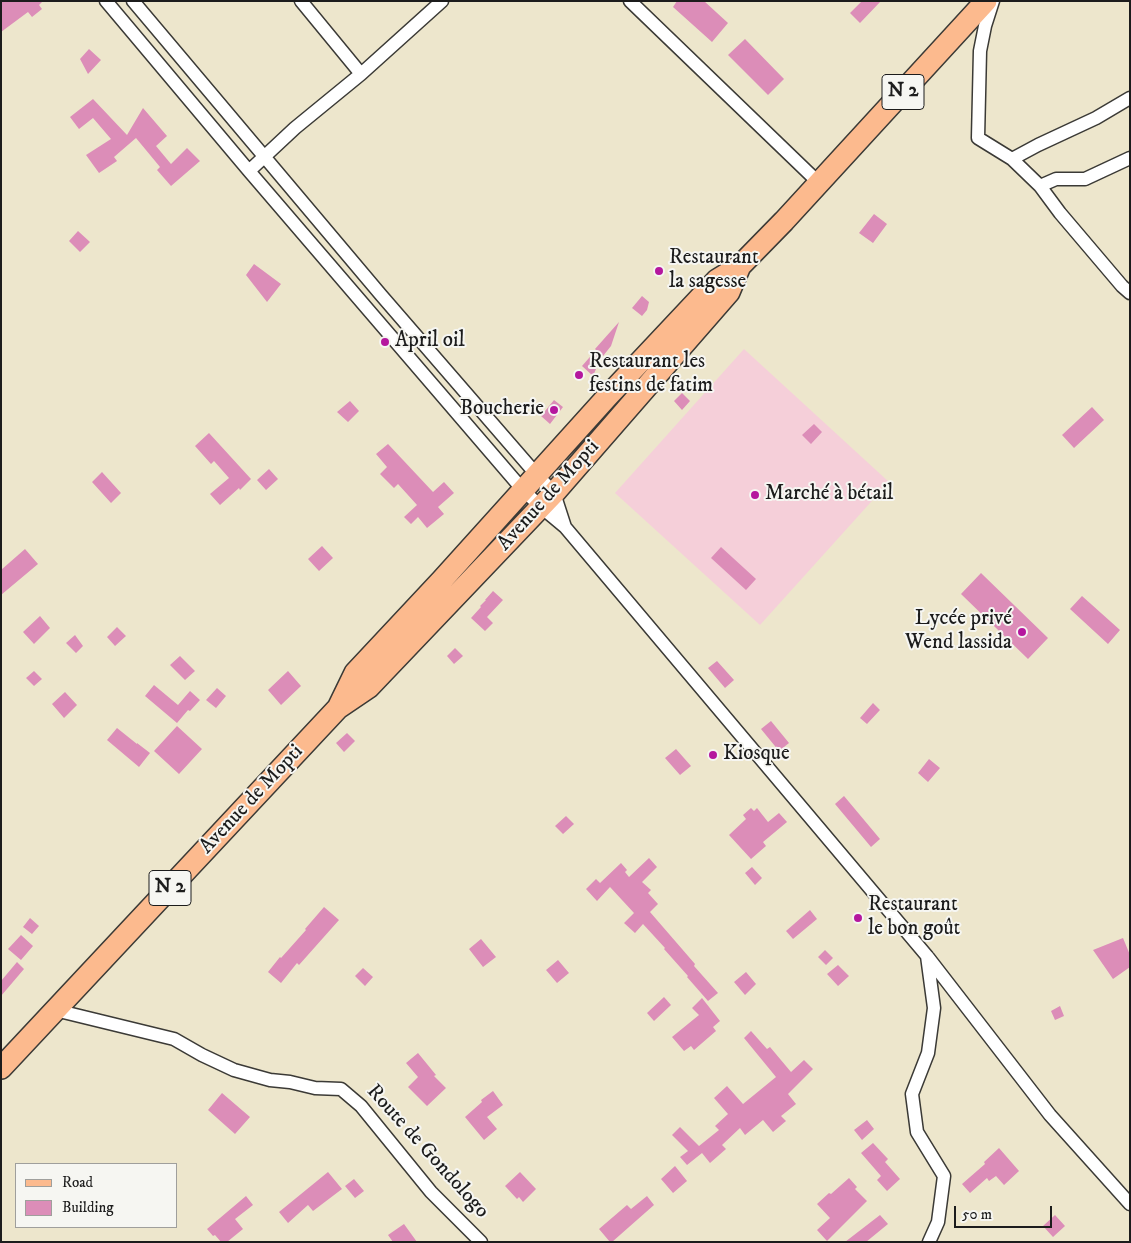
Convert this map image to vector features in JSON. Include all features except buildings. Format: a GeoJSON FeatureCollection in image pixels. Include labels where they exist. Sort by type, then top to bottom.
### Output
{"type":"FeatureCollection","features":[{"type":"Feature","properties":{"kind":"main road","name":"N 2"},"geometry":{"type":"LineString","coordinates":[[819,183],[986,1]]}},
{"type":"Feature","properties":{"kind":"main road","name":"Avenue de Mopti"},"geometry":{"type":"LineString","coordinates":[[338,708],[355,674],[607,397],[717,280],[740,266],[819,183]]}},
{"type":"Feature","properties":{"kind":"main road","name":"Avenue de Mopti"},"geometry":{"type":"LineString","coordinates":[[1,1068],[338,708],[369,687],[547,500],[729,292],[740,266]]}},
{"type":"Feature","properties":{"kind":"street"},"geometry":{"type":"LineString","coordinates":[[106,1],[248,171],[547,500],[565,527],[927,956],[1050,1115],[1130,1204]]}},
{"type":"Feature","properties":{"kind":"street"},"geometry":{"type":"LineString","coordinates":[[133,1],[381,295],[530,482],[547,500],[565,527]]}},
{"type":"Feature","properties":{"kind":"street"},"geometry":{"type":"LineString","coordinates":[[301,1],[361,74]]}},
{"type":"Feature","properties":{"kind":"street"},"geometry":{"type":"LineString","coordinates":[[248,171],[295,128],[361,74],[442,1]]}},
{"type":"Feature","properties":{"kind":"street"},"geometry":{"type":"LineString","coordinates":[[630,1],[819,183]]}},
{"type":"Feature","properties":{"kind":"street"},"geometry":{"type":"LineString","coordinates":[[993,1],[984,26],[980,51],[978,138],[1012,159],[1040,186],[1060,213],[1130,293]]}},
{"type":"Feature","properties":{"kind":"street"},"geometry":{"type":"LineString","coordinates":[[1012,159],[1096,118],[1130,98]]}},
{"type":"Feature","properties":{"kind":"street"},"geometry":{"type":"LineString","coordinates":[[1040,186],[1056,179],[1085,178],[1130,158]]}},
{"type":"Feature","properties":{"kind":"street"},"geometry":{"type":"LineString","coordinates":[[927,956],[934,1008],[928,1053],[912,1094],[917,1132],[944,1176],[938,1222],[929,1242]]}},
{"type":"Feature","properties":{"kind":"street","name":"Route de Gondologo"},"geometry":{"type":"LineString","coordinates":[[56,1010],[174,1039],[234,1070],[270,1080],[290,1082],[315,1088],[341,1089],[361,1106],[431,1192],[481,1242]]}},
{"type":"Feature","properties":{"kind":"shaded area"},"geometry":{"type":"Polygon","coordinates":[[[744,349],[889,482],[760,625],[615,493],[744,349]]]}},
{"type":"Feature","properties":{"kind":"place","name":"Restaurant la sagesse"},"geometry":{"type":"Point","coordinates":[659,271]}},
{"type":"Feature","properties":{"kind":"place","name":"April oil"},"geometry":{"type":"Point","coordinates":[385,342]}},
{"type":"Feature","properties":{"kind":"place","name":"Restaurant les festins de fatim"},"geometry":{"type":"Point","coordinates":[579,375]}},
{"type":"Feature","properties":{"kind":"place","name":"Boucherie"},"geometry":{"type":"Point","coordinates":[554,410]}},
{"type":"Feature","properties":{"kind":"place","name":"Marché à bétail"},"geometry":{"type":"Point","coordinates":[755,495]}},
{"type":"Feature","properties":{"kind":"place","name":"Lycée privé Wend lassida"},"geometry":{"type":"Point","coordinates":[1022,632]}},
{"type":"Feature","properties":{"kind":"place","name":"Kiosque"},"geometry":{"type":"Point","coordinates":[713,755]}},
{"type":"Feature","properties":{"kind":"place","name":"Restaurant le bon goût"},"geometry":{"type":"Point","coordinates":[858,918]}}]}
